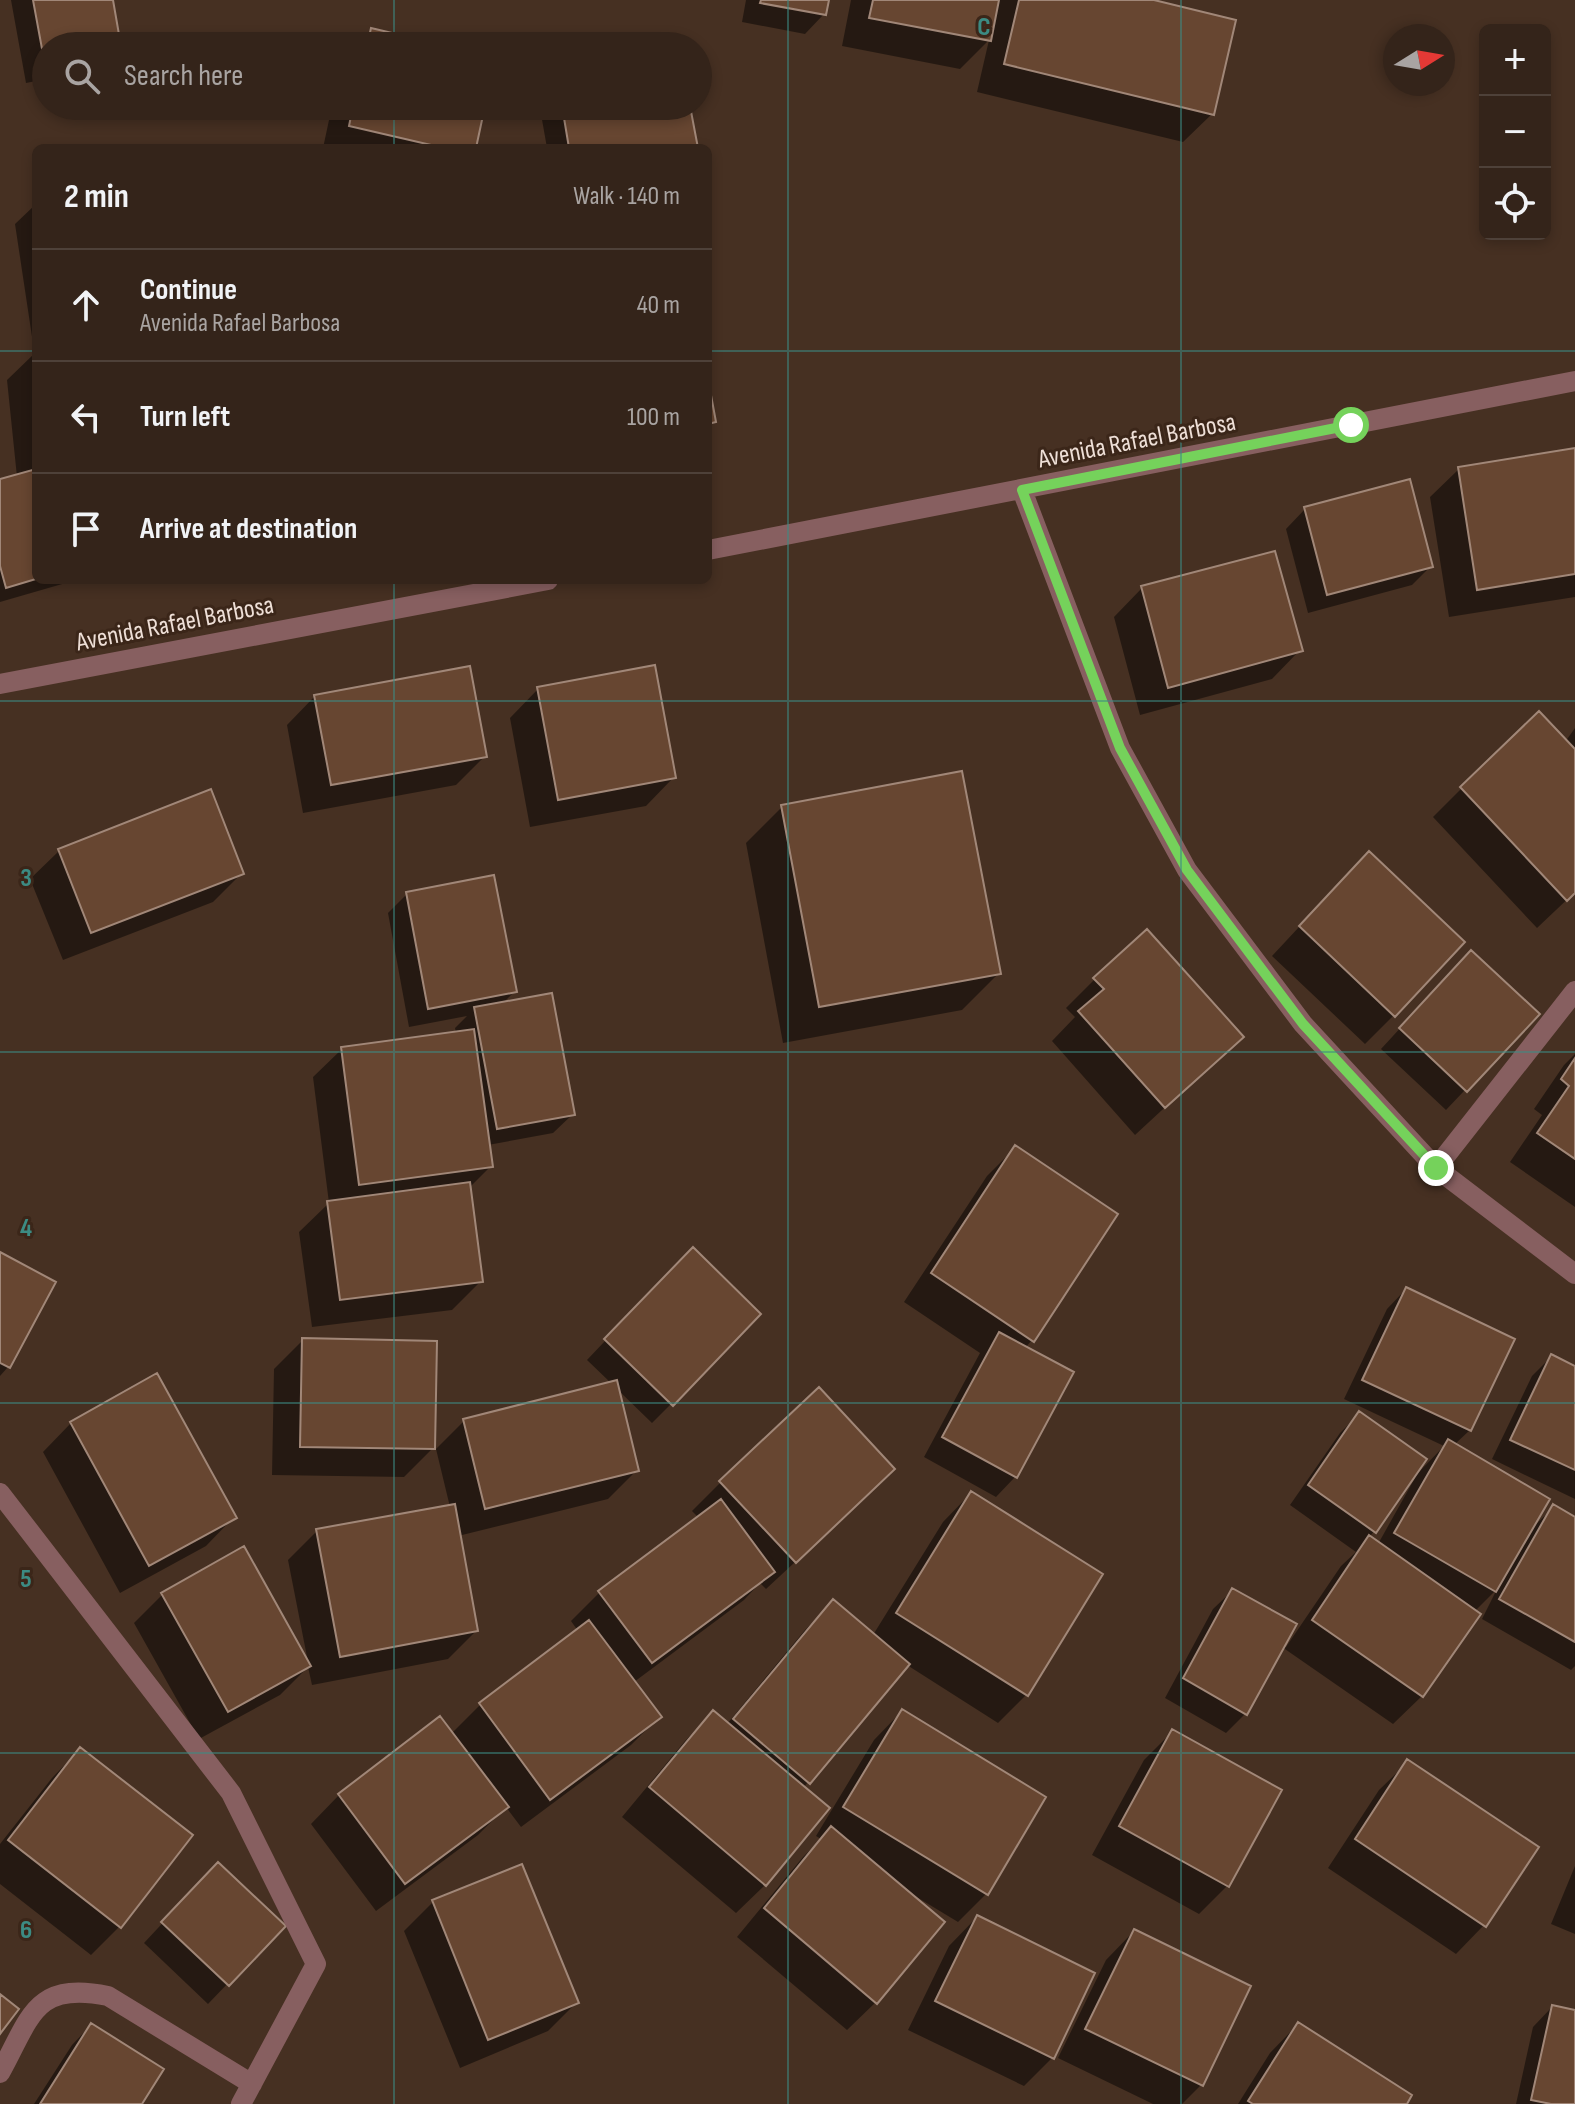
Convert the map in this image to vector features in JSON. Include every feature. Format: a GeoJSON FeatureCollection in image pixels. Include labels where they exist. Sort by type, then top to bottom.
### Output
{"type":"FeatureCollection","features":[{"type":"Feature","properties":{"kind":"street","name":"Avenida Rafael Barbosa"},"geometry":{"type":"LineString","coordinates":[[712,549],[1575,381]]}},
{"type":"Feature","properties":{"kind":"street"},"geometry":{"type":"LineString","coordinates":[[1022,490],[1120,748],[1187,870],[1303,1024],[1436,1168],[1575,1274]]}},
{"type":"Feature","properties":{"kind":"street","name":"Avenida Rafael Barbosa"},"geometry":{"type":"LineString","coordinates":[[0,684],[527,584]]}},
{"type":"Feature","properties":{"kind":"street"},"geometry":{"type":"LineString","coordinates":[[1436,1168],[1575,991]]}},
{"type":"Feature","properties":{"kind":"street"},"geometry":{"type":"LineString","coordinates":[[0,1493],[231,1793],[316,1964],[241,2104]]}},
{"type":"Feature","properties":{"kind":"street"},"geometry":{"type":"LineString","coordinates":[[0,2073],[35,2008],[55,1994],[81,1991],[108,1996],[252,2084]]}},
{"type":"Feature","properties":{"kind":"building"},"geometry":{"type":"Polygon","coordinates":[[[33,0],[113,0],[119,32],[39,32],[33,0]]]}},
{"type":"Feature","properties":{"kind":"building"},"geometry":{"type":"Polygon","coordinates":[[[761,0],[829,0],[826,15],[760,3],[761,0]]]}},
{"type":"Feature","properties":{"kind":"building"},"geometry":{"type":"Polygon","coordinates":[[[873,0],[999,0],[991,41],[869,18],[873,0]]]}},
{"type":"Feature","properties":{"kind":"building"},"geometry":{"type":"Polygon","coordinates":[[[1019,0],[1154,0],[1236,20],[1214,115],[1004,64],[1019,0]]]}},
{"type":"Feature","properties":{"kind":"building"},"geometry":{"type":"Polygon","coordinates":[[[350,120],[482,120],[477,144],[427,144],[349,126],[350,120]]]}},
{"type":"Feature","properties":{"kind":"building"},"geometry":{"type":"Polygon","coordinates":[[[564,120],[693,120],[697,144],[568,144],[564,120]]]}},
{"type":"Feature","properties":{"kind":"building"},"geometry":{"type":"Polygon","coordinates":[[[712,400],[716,422],[712,423],[712,400]]]}},
{"type":"Feature","properties":{"kind":"building"},"geometry":{"type":"Polygon","coordinates":[[[1575,448],[1575,574],[1477,590],[1458,467],[1575,448]]]}},
{"type":"Feature","properties":{"kind":"building"},"geometry":{"type":"Polygon","coordinates":[[[32,470],[32,580],[6,588],[0,566],[0,479],[32,470]]]}},
{"type":"Feature","properties":{"kind":"building"},"geometry":{"type":"Polygon","coordinates":[[[1410,479],[1433,567],[1327,595],[1304,507],[1410,479]]]}},
{"type":"Feature","properties":{"kind":"building"},"geometry":{"type":"Polygon","coordinates":[[[1275,551],[1303,651],[1168,688],[1141,586],[1275,551]]]}},
{"type":"Feature","properties":{"kind":"building"},"geometry":{"type":"Polygon","coordinates":[[[655,665],[676,778],[558,800],[537,687],[655,665]]]}},
{"type":"Feature","properties":{"kind":"building"},"geometry":{"type":"Polygon","coordinates":[[[470,666],[487,757],[331,785],[314,695],[470,666]]]}},
{"type":"Feature","properties":{"kind":"building"},"geometry":{"type":"Polygon","coordinates":[[[1539,711],[1575,749],[1575,893],[1567,901],[1460,787],[1539,711]]]}},
{"type":"Feature","properties":{"kind":"building"},"geometry":{"type":"Polygon","coordinates":[[[962,771],[1001,974],[819,1007],[781,805],[962,771]]]}},
{"type":"Feature","properties":{"kind":"building"},"geometry":{"type":"Polygon","coordinates":[[[211,789],[244,874],[91,933],[58,849],[211,789]]]}},
{"type":"Feature","properties":{"kind":"building"},"geometry":{"type":"Polygon","coordinates":[[[1369,851],[1465,942],[1395,1017],[1299,926],[1369,851]]]}},
{"type":"Feature","properties":{"kind":"building"},"geometry":{"type":"Polygon","coordinates":[[[494,875],[517,992],[428,1009],[406,892],[494,875]]]}},
{"type":"Feature","properties":{"kind":"building"},"geometry":{"type":"Polygon","coordinates":[[[1147,929],[1244,1037],[1165,1108],[1078,1011],[1104,989],[1093,978],[1147,929]]]}},
{"type":"Feature","properties":{"kind":"building"},"geometry":{"type":"Polygon","coordinates":[[[1471,950],[1540,1014],[1467,1092],[1399,1028],[1471,950]]]}},
{"type":"Feature","properties":{"kind":"building"},"geometry":{"type":"Polygon","coordinates":[[[552,993],[575,1115],[497,1129],[474,1007],[552,993]]]}},
{"type":"Feature","properties":{"kind":"building"},"geometry":{"type":"Polygon","coordinates":[[[474,1029],[493,1167],[359,1185],[341,1047],[474,1029]]]}},
{"type":"Feature","properties":{"kind":"building"},"geometry":{"type":"Polygon","coordinates":[[[1575,1058],[1575,1159],[1537,1133],[1569,1086],[1561,1079],[1575,1058]]]}},
{"type":"Feature","properties":{"kind":"building"},"geometry":{"type":"Polygon","coordinates":[[[1015,1145],[1118,1214],[1034,1342],[931,1273],[1015,1145]]]}},
{"type":"Feature","properties":{"kind":"building"},"geometry":{"type":"Polygon","coordinates":[[[470,1182],[483,1282],[340,1300],[327,1201],[470,1182]]]}},
{"type":"Feature","properties":{"kind":"building"},"geometry":{"type":"Polygon","coordinates":[[[693,1247],[761,1314],[673,1406],[604,1339],[693,1247]]]}},
{"type":"Feature","properties":{"kind":"building"},"geometry":{"type":"Polygon","coordinates":[[[0,1252],[56,1282],[10,1368],[0,1363],[0,1252]]]}},
{"type":"Feature","properties":{"kind":"building"},"geometry":{"type":"Polygon","coordinates":[[[1406,1287],[1515,1339],[1471,1431],[1362,1380],[1406,1287]]]}},
{"type":"Feature","properties":{"kind":"building"},"geometry":{"type":"Polygon","coordinates":[[[999,1332],[1074,1372],[1017,1478],[942,1437],[999,1332]]]}},
{"type":"Feature","properties":{"kind":"building"},"geometry":{"type":"Polygon","coordinates":[[[302,1338],[437,1341],[435,1449],[300,1447],[302,1338]]]}},
{"type":"Feature","properties":{"kind":"building"},"geometry":{"type":"Polygon","coordinates":[[[1551,1354],[1575,1366],[1575,1470],[1510,1440],[1551,1354]]]}},
{"type":"Feature","properties":{"kind":"building"},"geometry":{"type":"Polygon","coordinates":[[[157,1373],[237,1518],[149,1566],[70,1422],[157,1373]]]}},
{"type":"Feature","properties":{"kind":"building"},"geometry":{"type":"Polygon","coordinates":[[[617,1380],[639,1471],[485,1509],[463,1419],[617,1380]]]}},
{"type":"Feature","properties":{"kind":"building"},"geometry":{"type":"Polygon","coordinates":[[[819,1387],[895,1469],[796,1563],[719,1481],[819,1387]]]}},
{"type":"Feature","properties":{"kind":"building"},"geometry":{"type":"Polygon","coordinates":[[[1359,1411],[1427,1459],[1376,1533],[1308,1485],[1359,1411]]]}},
{"type":"Feature","properties":{"kind":"building"},"geometry":{"type":"Polygon","coordinates":[[[1448,1439],[1550,1499],[1496,1592],[1394,1533],[1448,1439]]]}},
{"type":"Feature","properties":{"kind":"building"},"geometry":{"type":"Polygon","coordinates":[[[971,1491],[1103,1574],[1028,1696],[896,1613],[971,1491]]]}},
{"type":"Feature","properties":{"kind":"building"},"geometry":{"type":"Polygon","coordinates":[[[721,1499],[775,1572],[652,1663],[598,1591],[721,1499]]]}},
{"type":"Feature","properties":{"kind":"building"},"geometry":{"type":"Polygon","coordinates":[[[455,1504],[478,1631],[340,1657],[316,1529],[455,1504]]]}},
{"type":"Feature","properties":{"kind":"building"},"geometry":{"type":"Polygon","coordinates":[[[1553,1504],[1575,1517],[1575,1642],[1499,1599],[1553,1504]]]}},
{"type":"Feature","properties":{"kind":"building"},"geometry":{"type":"Polygon","coordinates":[[[1369,1535],[1481,1614],[1423,1697],[1312,1620],[1369,1535]]]}},
{"type":"Feature","properties":{"kind":"building"},"geometry":{"type":"Polygon","coordinates":[[[244,1546],[311,1666],[228,1712],[161,1593],[244,1546]]]}},
{"type":"Feature","properties":{"kind":"building"},"geometry":{"type":"Polygon","coordinates":[[[1232,1588],[1297,1624],[1247,1715],[1183,1678],[1232,1588]]]}},
{"type":"Feature","properties":{"kind":"building"},"geometry":{"type":"Polygon","coordinates":[[[833,1599],[910,1664],[810,1784],[733,1719],[833,1599]]]}},
{"type":"Feature","properties":{"kind":"building"},"geometry":{"type":"Polygon","coordinates":[[[589,1620],[662,1717],[550,1800],[479,1703],[589,1620]]]}},
{"type":"Feature","properties":{"kind":"building"},"geometry":{"type":"Polygon","coordinates":[[[902,1709],[1046,1797],[988,1895],[843,1807],[902,1709]]]}},
{"type":"Feature","properties":{"kind":"building"},"geometry":{"type":"Polygon","coordinates":[[[713,1710],[830,1808],[766,1886],[649,1787],[713,1710]]]}},
{"type":"Feature","properties":{"kind":"building"},"geometry":{"type":"Polygon","coordinates":[[[440,1716],[509,1807],[405,1884],[338,1794],[440,1716]]]}},
{"type":"Feature","properties":{"kind":"building"},"geometry":{"type":"Polygon","coordinates":[[[1172,1729],[1282,1790],[1229,1887],[1119,1826],[1172,1729]]]}},
{"type":"Feature","properties":{"kind":"building"},"geometry":{"type":"Polygon","coordinates":[[[80,1747],[193,1835],[121,1928],[8,1840],[80,1747]]]}},
{"type":"Feature","properties":{"kind":"building"},"geometry":{"type":"Polygon","coordinates":[[[1407,1759],[1539,1847],[1486,1927],[1355,1839],[1407,1759]]]}},
{"type":"Feature","properties":{"kind":"building"},"geometry":{"type":"Polygon","coordinates":[[[831,1826],[945,1922],[877,2004],[764,1908],[831,1826]]]}},
{"type":"Feature","properties":{"kind":"building"},"geometry":{"type":"Polygon","coordinates":[[[218,1862],[286,1926],[229,1986],[161,1922],[218,1862]]]}},
{"type":"Feature","properties":{"kind":"building"},"geometry":{"type":"Polygon","coordinates":[[[522,1864],[579,2003],[488,2040],[432,1900],[522,1864]]]}},
{"type":"Feature","properties":{"kind":"building"},"geometry":{"type":"Polygon","coordinates":[[[977,1915],[1095,1973],[1054,2059],[935,2001],[977,1915]]]}},
{"type":"Feature","properties":{"kind":"building"},"geometry":{"type":"Polygon","coordinates":[[[1134,1929],[1251,1986],[1203,2086],[1085,2029],[1134,1929]]]}},
{"type":"Feature","properties":{"kind":"building"},"geometry":{"type":"Polygon","coordinates":[[[0,1994],[19,2009],[0,2034],[0,1994]]]}},
{"type":"Feature","properties":{"kind":"building"},"geometry":{"type":"Polygon","coordinates":[[[1552,2005],[1575,2010],[1575,2104],[1531,2100],[1552,2005]]]}},
{"type":"Feature","properties":{"kind":"building"},"geometry":{"type":"Polygon","coordinates":[[[1298,2022],[1412,2095],[1407,2104],[1253,2104],[1248,2101],[1298,2022]]]}},
{"type":"Feature","properties":{"kind":"building"},"geometry":{"type":"Polygon","coordinates":[[[91,2023],[164,2069],[142,2104],[40,2104],[91,2023]]]}},
{"type":"Feature","properties":{"kind":"route"},"geometry":{"type":"LineString","coordinates":[[1351,425],[1022,490],[1120,748],[1187,870],[1303,1024],[1436,1168]]}}]}
